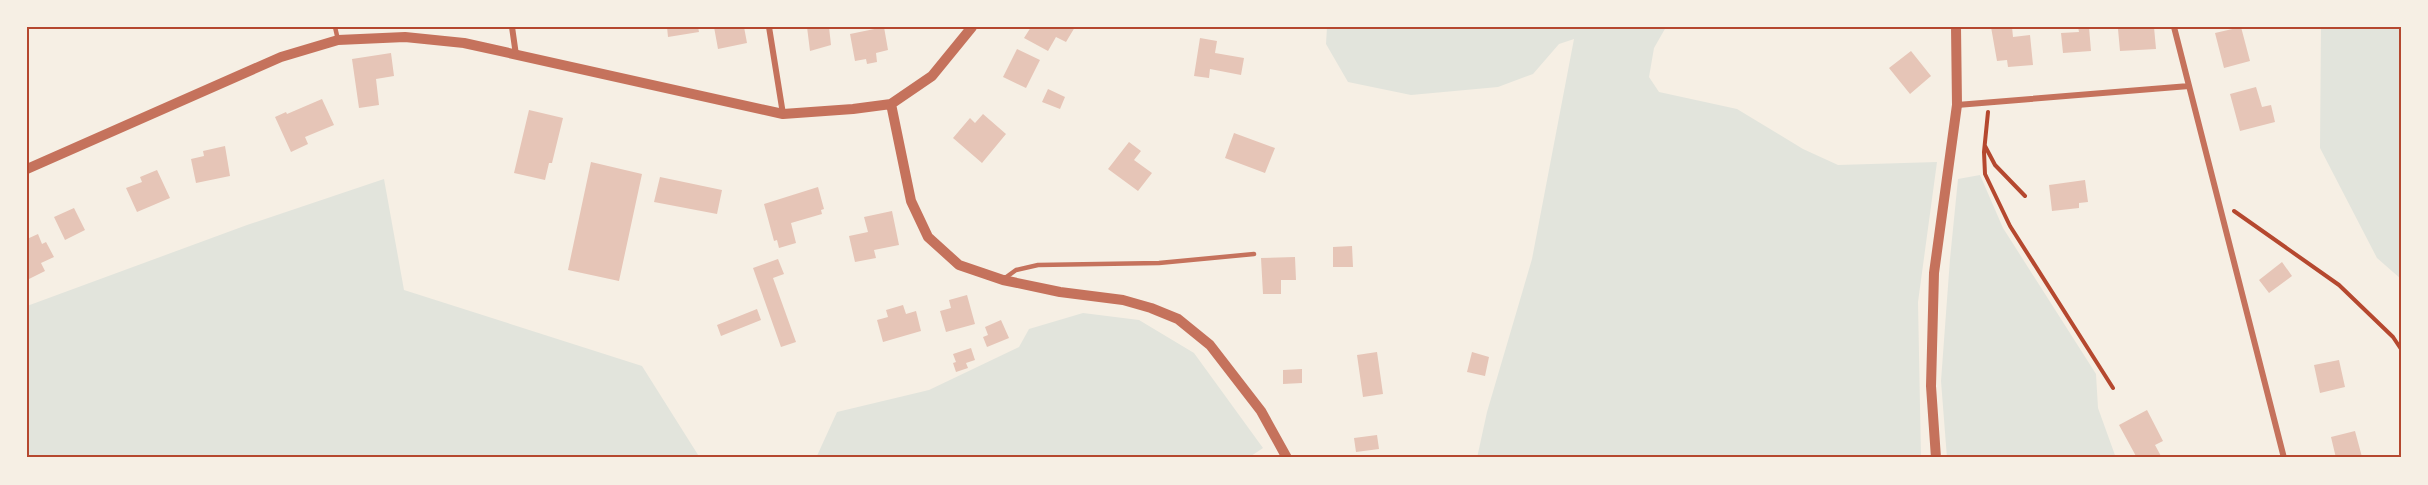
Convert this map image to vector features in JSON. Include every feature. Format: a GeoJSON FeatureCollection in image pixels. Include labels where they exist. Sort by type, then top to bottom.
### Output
{"type":"FeatureCollection","features":[{"type":"Feature","properties":{"kind":"street"},"geometry":{"type":"LineString","coordinates":[[512,27],[516,55]]}},
{"type":"Feature","properties":{"kind":"street"},"geometry":{"type":"LineString","coordinates":[[769,27],[783,114]]}},
{"type":"Feature","properties":{"kind":"street"},"geometry":{"type":"LineString","coordinates":[[27,169],[281,57],[338,40],[405,37],[464,43],[783,114],[853,110],[891,104],[932,76],[972,27]]}},
{"type":"Feature","properties":{"kind":"street"},"geometry":{"type":"LineString","coordinates":[[1936,458],[1931,386],[1934,273],[1957,105],[1956,27]]}},
{"type":"Feature","properties":{"kind":"street"},"geometry":{"type":"LineString","coordinates":[[2174,27],[2284,458]]}},
{"type":"Feature","properties":{"kind":"street"},"geometry":{"type":"LineString","coordinates":[[1957,105],[2188,86]]}},
{"type":"Feature","properties":{"kind":"street"},"geometry":{"type":"LineString","coordinates":[[891,104],[911,201],[928,237],[959,265],[1003,280],[1060,292],[1123,300],[1178,319],[1210,345],[1261,411],[1287,458]]}},
{"type":"Feature","properties":{"kind":"lane"},"geometry":{"type":"LineString","coordinates":[[336,27],[338,40]]}},
{"type":"Feature","properties":{"kind":"lane"},"geometry":{"type":"LineString","coordinates":[[1003,280],[1017,270],[1038,265],[1159,263],[1254,254]]}},
{"type":"Feature","properties":{"kind":"path"},"geometry":{"type":"LineString","coordinates":[[1989,102],[1984,146],[1985,174],[2010,226],[2113,388]]}},
{"type":"Feature","properties":{"kind":"path"},"geometry":{"type":"LineString","coordinates":[[1984,146],[1995,165],[2025,195]]}},
{"type":"Feature","properties":{"kind":"path"},"geometry":{"type":"LineString","coordinates":[[2218,200],[2339,285],[2393,337],[2401,349]]}},
{"type":"Feature","properties":{"kind":"shaded area"},"geometry":{"type":"Polygon","coordinates":[[[1327,27],[1666,27],[1654,48],[1649,77],[1659,92],[1737,109],[1803,149],[1838,165],[1937,162],[1918,302],[1921,458],[1477,458],[1487,412],[1532,259],[1574,39],[1559,44],[1533,74],[1498,87],[1411,95],[1348,82],[1326,44],[1327,27]]]}},
{"type":"Feature","properties":{"kind":"shaded area"},"geometry":{"type":"Polygon","coordinates":[[[2321,27],[2401,27],[2401,279],[2377,258],[2320,148],[2321,27]]]}},
{"type":"Feature","properties":{"kind":"shaded area"},"geometry":{"type":"Polygon","coordinates":[[[1980,175],[2003,228],[2096,374],[2098,408],[2116,458],[1947,458],[1941,381],[1958,179],[1980,175]]]}},
{"type":"Feature","properties":{"kind":"shaded area"},"geometry":{"type":"Polygon","coordinates":[[[384,179],[404,290],[642,366],[700,458],[27,458],[27,306],[247,225],[384,179]]]}},
{"type":"Feature","properties":{"kind":"shaded area"},"geometry":{"type":"Polygon","coordinates":[[[1083,313],[1139,320],[1194,353],[1263,448],[1248,458],[816,458],[837,412],[929,390],[1019,347],[1029,329],[1083,313]]]}},
{"type":"Feature","properties":{"kind":"building"},"geometry":{"type":"Polygon","coordinates":[[[667,27],[698,27],[699,32],[668,37],[667,27]]]}},
{"type":"Feature","properties":{"kind":"building"},"geometry":{"type":"Polygon","coordinates":[[[714,27],[744,27],[747,43],[718,49],[714,27]]]}},
{"type":"Feature","properties":{"kind":"building"},"geometry":{"type":"Polygon","coordinates":[[[807,27],[829,27],[831,45],[810,51],[807,27]]]}},
{"type":"Feature","properties":{"kind":"building"},"geometry":{"type":"Polygon","coordinates":[[[884,27],[888,50],[876,53],[877,62],[867,64],[866,59],[855,61],[850,34],[884,27]]]}},
{"type":"Feature","properties":{"kind":"building"},"geometry":{"type":"Polygon","coordinates":[[[1031,27],[1075,27],[1066,42],[1056,37],[1048,51],[1024,38],[1031,27]]]}},
{"type":"Feature","properties":{"kind":"building"},"geometry":{"type":"Polygon","coordinates":[[[1991,27],[2012,27],[2013,37],[2030,35],[2033,65],[2008,67],[2007,60],[1997,61],[1991,27]]]}},
{"type":"Feature","properties":{"kind":"building"},"geometry":{"type":"Polygon","coordinates":[[[2078,27],[2089,27],[2091,51],[2063,53],[2061,33],[2079,32],[2078,27]]]}},
{"type":"Feature","properties":{"kind":"building"},"geometry":{"type":"Polygon","coordinates":[[[2154,27],[2156,49],[2120,51],[2118,29],[2154,27]]]}},
{"type":"Feature","properties":{"kind":"building"},"geometry":{"type":"Polygon","coordinates":[[[2241,27],[2250,61],[2224,68],[2215,33],[2241,27]]]}},
{"type":"Feature","properties":{"kind":"building"},"geometry":{"type":"Polygon","coordinates":[[[1200,38],[1217,41],[1215,53],[1244,58],[1241,75],[1210,69],[1209,78],[1194,76],[1200,38]]]}},
{"type":"Feature","properties":{"kind":"building"},"geometry":{"type":"Polygon","coordinates":[[[1017,49],[1040,60],[1026,88],[1003,77],[1017,49]]]}},
{"type":"Feature","properties":{"kind":"building"},"geometry":{"type":"Polygon","coordinates":[[[1911,51],[1931,76],[1910,94],[1889,68],[1911,51]]]}},
{"type":"Feature","properties":{"kind":"building"},"geometry":{"type":"Polygon","coordinates":[[[391,53],[394,76],[376,79],[379,105],[359,108],[352,59],[391,53]]]}},
{"type":"Feature","properties":{"kind":"building"},"geometry":{"type":"Polygon","coordinates":[[[2256,87],[2262,107],[2271,105],[2275,122],[2240,131],[2230,94],[2256,87]]]}},
{"type":"Feature","properties":{"kind":"building"},"geometry":{"type":"Polygon","coordinates":[[[1048,89],[1065,97],[1060,109],[1042,102],[1048,89]]]}},
{"type":"Feature","properties":{"kind":"building"},"geometry":{"type":"Polygon","coordinates":[[[322,99],[334,125],[305,137],[308,144],[291,152],[275,117],[322,99]]]}},
{"type":"Feature","properties":{"kind":"building"},"geometry":{"type":"Polygon","coordinates":[[[529,110],[563,118],[552,163],[549,163],[545,180],[514,173],[529,110]]]}},
{"type":"Feature","properties":{"kind":"building"},"geometry":{"type":"Polygon","coordinates":[[[983,114],[1006,134],[982,163],[953,138],[970,118],[975,123],[983,114]]]}},
{"type":"Feature","properties":{"kind":"building"},"geometry":{"type":"Polygon","coordinates":[[[1234,133],[1275,148],[1265,173],[1225,158],[1234,133]]]}},
{"type":"Feature","properties":{"kind":"building"},"geometry":{"type":"Polygon","coordinates":[[[1129,142],[1141,151],[1134,160],[1152,173],[1138,191],[1108,169],[1129,142]]]}},
{"type":"Feature","properties":{"kind":"building"},"geometry":{"type":"Polygon","coordinates":[[[225,146],[230,176],[196,183],[191,159],[204,156],[203,151],[225,146]]]}},
{"type":"Feature","properties":{"kind":"building"},"geometry":{"type":"Polygon","coordinates":[[[591,162],[642,174],[619,281],[568,270],[591,162]]]}},
{"type":"Feature","properties":{"kind":"building"},"geometry":{"type":"Polygon","coordinates":[[[157,170],[170,198],[137,212],[126,188],[142,182],[140,177],[157,170]]]}},
{"type":"Feature","properties":{"kind":"building"},"geometry":{"type":"Polygon","coordinates":[[[660,177],[722,190],[717,214],[654,202],[660,177]]]}},
{"type":"Feature","properties":{"kind":"building"},"geometry":{"type":"Polygon","coordinates":[[[2085,180],[2088,202],[2079,203],[2079,208],[2052,211],[2049,185],[2085,180]]]}},
{"type":"Feature","properties":{"kind":"building"},"geometry":{"type":"Polygon","coordinates":[[[818,187],[824,209],[821,210],[822,214],[791,223],[796,243],[779,248],[777,240],[774,241],[764,204],[818,187]]]}},
{"type":"Feature","properties":{"kind":"building"},"geometry":{"type":"Polygon","coordinates":[[[74,208],[85,230],[65,240],[54,217],[74,208]]]}},
{"type":"Feature","properties":{"kind":"building"},"geometry":{"type":"Polygon","coordinates":[[[892,211],[899,245],[874,250],[876,258],[855,262],[849,236],[868,232],[864,217],[892,211]]]}},
{"type":"Feature","properties":{"kind":"building"},"geometry":{"type":"Polygon","coordinates":[[[38,234],[42,244],[46,242],[54,257],[41,263],[45,271],[27,280],[27,239],[38,234]]]}},
{"type":"Feature","properties":{"kind":"building"},"geometry":{"type":"Polygon","coordinates":[[[1352,246],[1353,267],[1333,267],[1333,247],[1352,246]]]}},
{"type":"Feature","properties":{"kind":"building"},"geometry":{"type":"Polygon","coordinates":[[[1295,257],[1296,280],[1281,280],[1281,294],[1263,294],[1261,258],[1295,257]]]}},
{"type":"Feature","properties":{"kind":"building"},"geometry":{"type":"Polygon","coordinates":[[[778,259],[784,274],[773,278],[796,342],[781,347],[753,268],[778,259]]]}},
{"type":"Feature","properties":{"kind":"building"},"geometry":{"type":"Polygon","coordinates":[[[2282,262],[2292,276],[2269,293],[2259,280],[2282,262]]]}},
{"type":"Feature","properties":{"kind":"building"},"geometry":{"type":"Polygon","coordinates":[[[967,295],[975,324],[946,332],[940,311],[951,308],[949,300],[967,295]]]}},
{"type":"Feature","properties":{"kind":"building"},"geometry":{"type":"Polygon","coordinates":[[[903,305],[906,314],[916,311],[921,331],[883,342],[877,320],[888,317],[886,310],[903,305]]]}},
{"type":"Feature","properties":{"kind":"building"},"geometry":{"type":"Polygon","coordinates":[[[757,309],[761,320],[721,336],[717,325],[757,309]]]}},
{"type":"Feature","properties":{"kind":"building"},"geometry":{"type":"Polygon","coordinates":[[[1001,320],[1009,338],[987,347],[983,337],[988,335],[985,327],[1001,320]]]}},
{"type":"Feature","properties":{"kind":"building"},"geometry":{"type":"Polygon","coordinates":[[[971,348],[975,360],[966,363],[968,368],[956,372],[953,354],[971,348]]]}},
{"type":"Feature","properties":{"kind":"building"},"geometry":{"type":"Polygon","coordinates":[[[1377,352],[1383,394],[1363,397],[1357,355],[1377,352]]]}},
{"type":"Feature","properties":{"kind":"building"},"geometry":{"type":"Polygon","coordinates":[[[1472,352],[1489,357],[1485,376],[1467,372],[1472,352]]]}},
{"type":"Feature","properties":{"kind":"building"},"geometry":{"type":"Polygon","coordinates":[[[2339,360],[2345,387],[2320,393],[2314,365],[2339,360]]]}},
{"type":"Feature","properties":{"kind":"building"},"geometry":{"type":"Polygon","coordinates":[[[1302,369],[1302,383],[1283,384],[1283,370],[1302,369]]]}},
{"type":"Feature","properties":{"kind":"building"},"geometry":{"type":"Polygon","coordinates":[[[2147,410],[2163,441],[2155,445],[2162,458],[2137,458],[2119,425],[2147,410]]]}},
{"type":"Feature","properties":{"kind":"building"},"geometry":{"type":"Polygon","coordinates":[[[2355,431],[2362,457],[2336,458],[2331,437],[2355,431]]]}},
{"type":"Feature","properties":{"kind":"building"},"geometry":{"type":"Polygon","coordinates":[[[1377,435],[1379,449],[1356,452],[1354,438],[1377,435]]]}}]}
